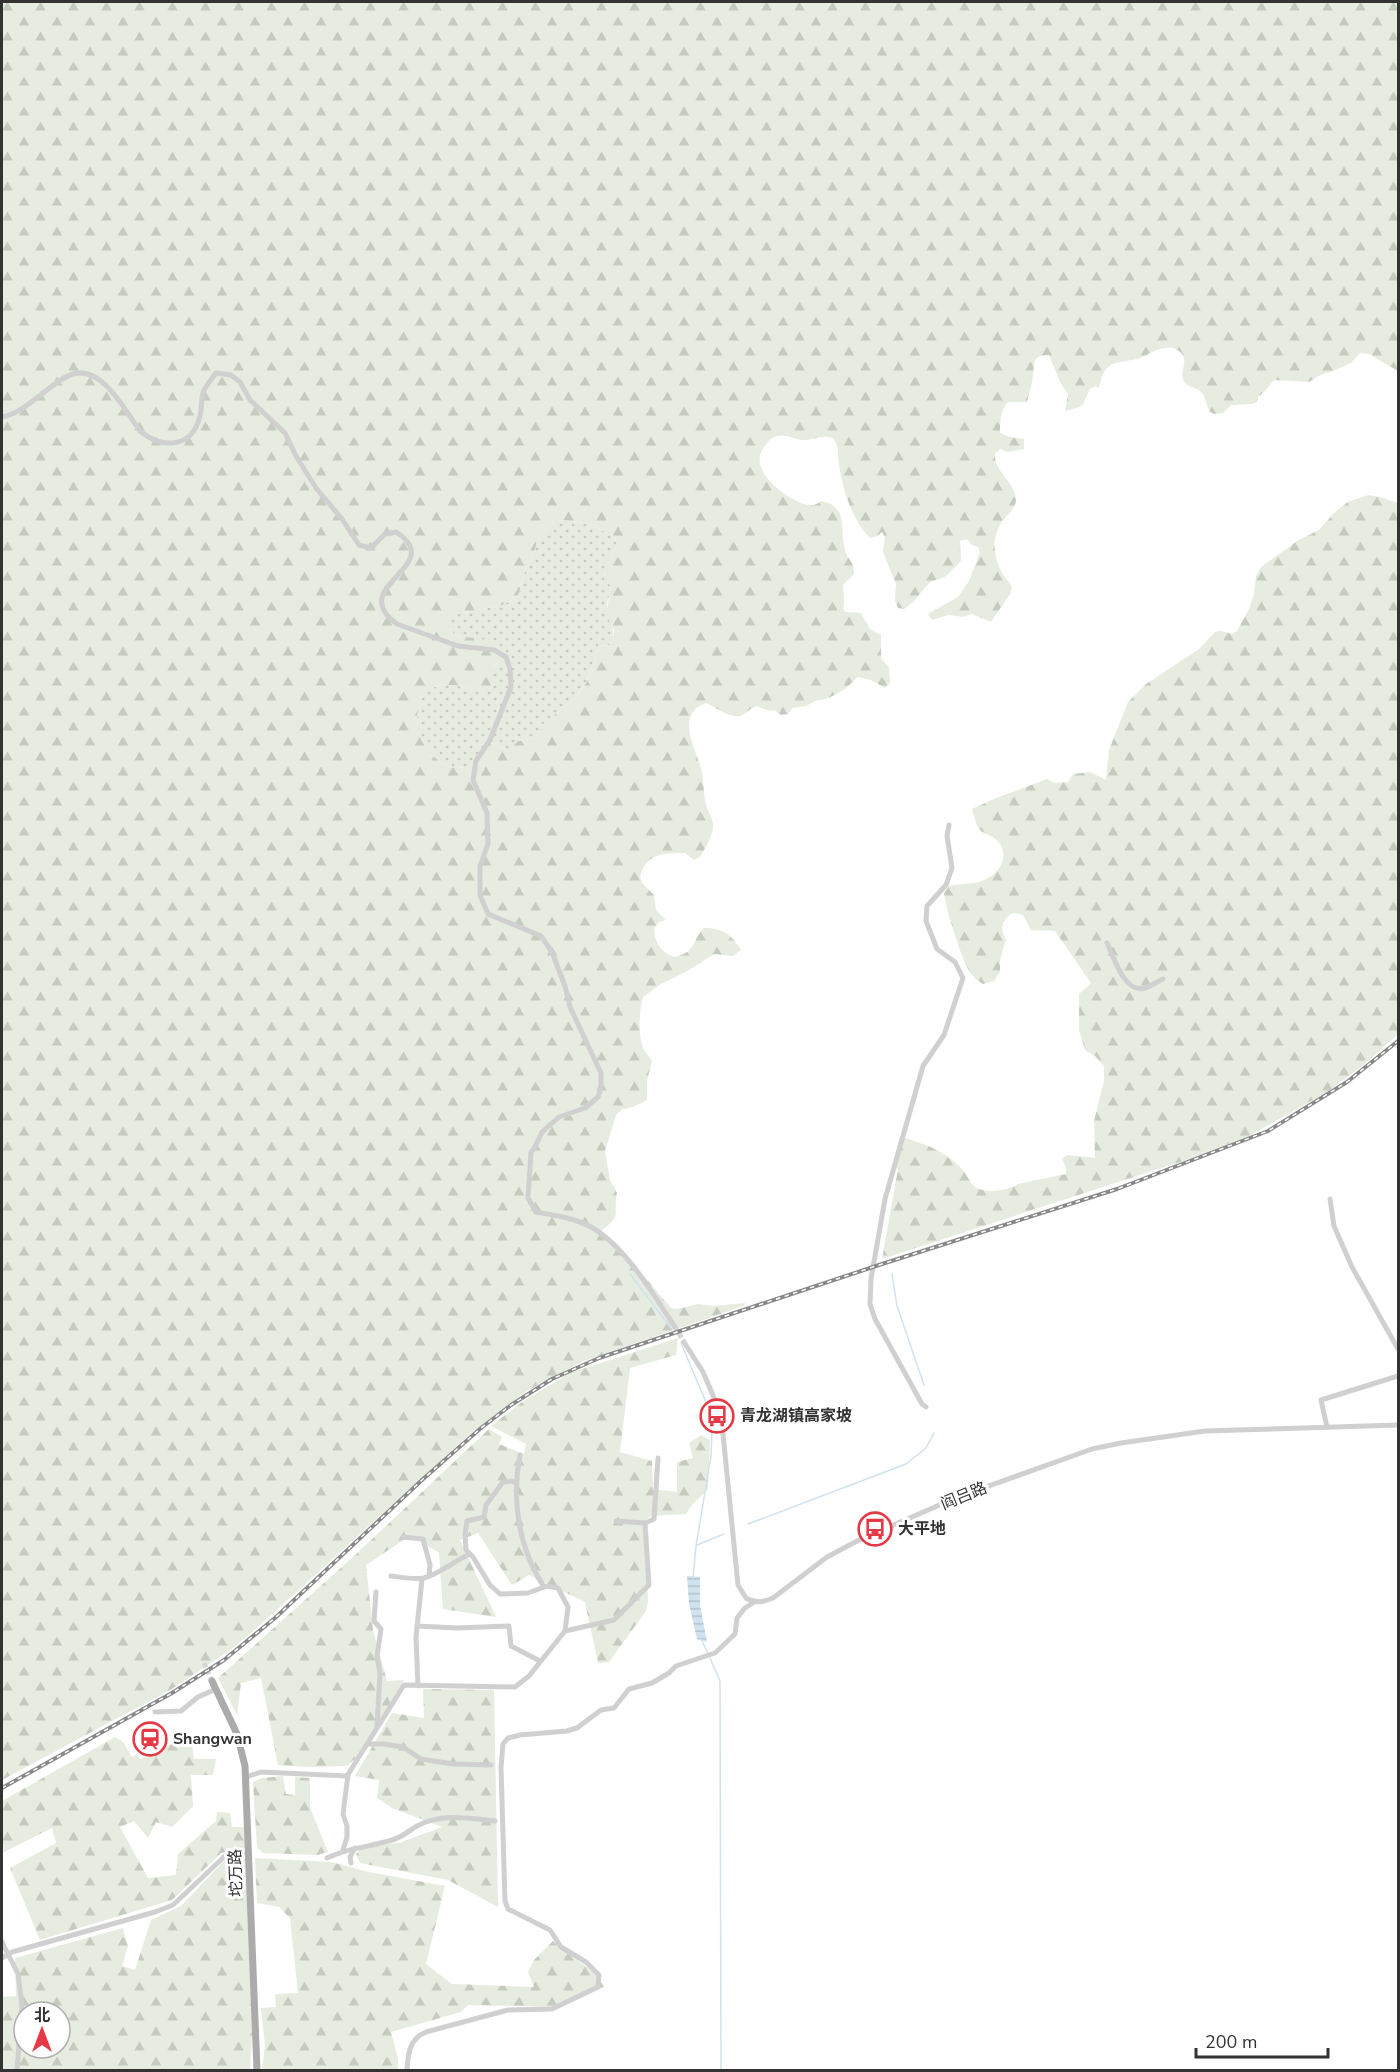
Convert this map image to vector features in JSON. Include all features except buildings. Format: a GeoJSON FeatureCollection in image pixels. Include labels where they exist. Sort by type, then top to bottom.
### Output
{"type":"FeatureCollection","features":[{"type":"Feature","properties":{"kind":"main road","name":"坨万路"},"geometry":{"type":"LineString","coordinates":[[212,1681],[240,1742],[246,1777],[257,2070]]}},
{"type":"Feature","properties":{"kind":"street"},"geometry":{"type":"LineString","coordinates":[[2,417],[18,412],[64,378],[83,372],[92,374],[103,382],[147,437],[168,445],[177,444],[196,427],[200,417],[203,390],[216,373],[231,375],[240,382],[250,400],[285,433],[316,488],[342,519],[359,545],[371,548],[385,534],[396,531],[405,538],[411,548],[409,564],[386,587],[382,596],[383,606],[391,619],[397,624],[458,646],[494,650],[506,657],[510,669],[511,687],[490,740],[476,761],[473,780],[487,813],[488,844],[480,866],[480,895],[488,914],[541,936],[552,952],[570,1007],[601,1073],[602,1088],[598,1097],[585,1108],[560,1117],[542,1132],[531,1152],[528,1198],[536,1212],[556,1215],[591,1227],[622,1252],[675,1327]]}},
{"type":"Feature","properties":{"kind":"street"},"geometry":{"type":"LineString","coordinates":[[926,1407],[922,1404],[875,1319],[870,1304],[878,1233],[905,1125],[923,1066],[944,1035],[963,978],[955,962],[937,949],[926,921],[927,906],[946,885],[952,868],[947,836],[949,825]]}},
{"type":"Feature","properties":{"kind":"street"},"geometry":{"type":"LineString","coordinates":[[1107,943],[1122,975],[1131,986],[1143,989],[1163,979]]}},
{"type":"Feature","properties":{"kind":"street"},"geometry":{"type":"LineString","coordinates":[[1330,1199],[1334,1226],[1352,1267],[1398,1349]]}},
{"type":"Feature","properties":{"kind":"street"},"geometry":{"type":"LineString","coordinates":[[407,2070],[409,2049],[419,2035],[508,2010],[552,2009],[597,1987],[599,1975],[586,1962],[561,1947],[550,1930],[508,1910],[505,1901],[501,1767],[503,1744],[508,1738],[520,1735],[578,1728],[601,1710],[614,1708],[629,1689],[652,1683],[676,1666],[715,1653],[735,1634],[737,1618],[754,1602],[744,1596],[738,1585],[721,1414],[703,1372],[684,1342]]}},
{"type":"Feature","properties":{"kind":"street"},"geometry":{"type":"LineString","coordinates":[[1328,1427],[1322,1400],[1398,1376]]}},
{"type":"Feature","properties":{"kind":"street","name":"阎吕路"},"geometry":{"type":"LineString","coordinates":[[754,1602],[763,1602],[773,1598],[827,1557],[858,1540],[958,1497],[1092,1449],[1140,1439],[1205,1431],[1398,1425]]}},
{"type":"Feature","properties":{"kind":"street"},"geometry":{"type":"LineString","coordinates":[[519,1455],[516,1483],[517,1511],[528,1558],[532,1569],[544,1587]]}},
{"type":"Feature","properties":{"kind":"street"},"geometry":{"type":"LineString","coordinates":[[616,1521],[645,1523],[654,1519],[658,1458]]}},
{"type":"Feature","properties":{"kind":"street"},"geometry":{"type":"LineString","coordinates":[[343,1851],[347,1837],[347,1826],[343,1814],[348,1775],[404,1685],[515,1687],[529,1676],[565,1631],[568,1607],[558,1588],[544,1587],[528,1593],[500,1594],[490,1585],[473,1557],[466,1550],[467,1521],[484,1517],[486,1505],[503,1482],[516,1483]]}},
{"type":"Feature","properties":{"kind":"street"},"geometry":{"type":"LineString","coordinates":[[565,1631],[614,1620],[649,1585],[645,1523]]}},
{"type":"Feature","properties":{"kind":"street"},"geometry":{"type":"LineString","coordinates":[[403,1537],[423,1539],[430,1566],[429,1576]]}},
{"type":"Feature","properties":{"kind":"street"},"geometry":{"type":"LineString","coordinates":[[391,1576],[422,1579],[470,1554]]}},
{"type":"Feature","properties":{"kind":"street"},"geometry":{"type":"LineString","coordinates":[[418,1686],[417,1626],[422,1579]]}},
{"type":"Feature","properties":{"kind":"street"},"geometry":{"type":"LineString","coordinates":[[376,1592],[374,1621],[381,1629],[377,1656],[380,1672],[377,1728]]}},
{"type":"Feature","properties":{"kind":"street"},"geometry":{"type":"LineString","coordinates":[[417,1626],[457,1628],[509,1626],[511,1646],[540,1661]]}},
{"type":"Feature","properties":{"kind":"street"},"geometry":{"type":"LineString","coordinates":[[155,1712],[181,1711],[198,1697],[216,1689]]}},
{"type":"Feature","properties":{"kind":"street"},"geometry":{"type":"LineString","coordinates":[[368,1744],[384,1743],[403,1747],[421,1759],[453,1764],[491,1765]]}},
{"type":"Feature","properties":{"kind":"street"},"geometry":{"type":"LineString","coordinates":[[246,1777],[261,1772],[348,1775]]}},
{"type":"Feature","properties":{"kind":"street"},"geometry":{"type":"LineString","coordinates":[[327,1858],[343,1851],[403,1837],[416,1826],[435,1818],[466,1817],[495,1821]]}},
{"type":"Feature","properties":{"kind":"street"},"geometry":{"type":"LineString","coordinates":[[351,1863],[350,1857],[355,1848]]}},
{"type":"Feature","properties":{"kind":"street"},"geometry":{"type":"LineString","coordinates":[[4,1956],[174,1905],[225,1856],[249,1853]]}},
{"type":"Feature","properties":{"kind":"street"},"geometry":{"type":"LineString","coordinates":[[2,1942],[4,1956],[18,1974],[22,2005],[17,2070]]}},
{"type":"Feature","properties":{"kind":"green space"},"geometry":{"type":"Polygon","coordinates":[[[2,2],[1398,2],[1398,371],[1369,354],[1360,353],[1351,363],[1322,374],[1309,382],[1274,380],[1258,397],[1257,402],[1231,405],[1223,413],[1214,414],[1210,412],[1202,393],[1184,381],[1182,354],[1176,349],[1168,348],[1111,365],[1104,371],[1098,388],[1095,386],[1090,389],[1082,405],[1065,411],[1068,394],[1061,384],[1049,355],[1037,358],[1034,363],[1033,379],[1027,402],[1008,402],[1001,416],[1000,433],[1024,439],[1024,449],[1007,452],[1000,449],[995,454],[998,466],[1012,487],[1016,502],[999,527],[995,545],[995,554],[1001,571],[1012,586],[1010,594],[991,622],[972,614],[963,617],[949,615],[932,620],[928,614],[958,597],[969,581],[980,552],[978,547],[972,545],[967,539],[960,541],[961,561],[945,577],[930,582],[904,609],[898,608],[895,601],[896,584],[883,552],[885,538],[882,532],[870,538],[853,514],[843,484],[833,438],[801,440],[781,436],[772,439],[764,447],[760,456],[760,465],[772,483],[781,491],[808,505],[815,505],[821,501],[830,504],[840,514],[844,545],[853,564],[854,574],[843,586],[843,608],[845,612],[861,613],[870,629],[881,635],[881,659],[889,667],[890,683],[885,688],[871,680],[858,677],[845,689],[829,698],[793,708],[788,714],[781,715],[774,710],[769,711],[757,706],[736,716],[706,703],[691,715],[690,732],[701,768],[706,805],[713,822],[711,835],[700,857],[694,860],[685,853],[657,856],[646,863],[640,877],[642,883],[654,895],[656,910],[666,920],[659,922],[654,929],[657,942],[665,952],[674,957],[687,952],[704,928],[726,933],[741,950],[733,956],[714,954],[643,997],[640,1036],[643,1048],[652,1061],[647,1080],[647,1100],[621,1110],[616,1115],[605,1151],[610,1180],[617,1193],[616,1214],[601,1231],[633,1263],[671,1308],[677,1309],[698,1304],[714,1306],[746,1303],[743,1306],[584,1361],[521,1395],[471,1433],[233,1648],[172,1689],[2,1780],[2,2]],[[555,520],[538,539],[518,596],[503,605],[456,614],[449,621],[448,627],[456,636],[490,641],[502,647],[506,652],[504,658],[492,667],[492,684],[489,690],[444,685],[431,689],[421,700],[417,723],[420,737],[434,757],[448,766],[456,768],[471,764],[489,742],[508,751],[518,741],[535,738],[544,723],[574,700],[586,683],[599,646],[613,642],[614,630],[606,615],[611,586],[607,582],[605,572],[617,545],[615,538],[580,522],[555,520]]]}},
{"type":"Feature","properties":{"kind":"green space"},"geometry":{"type":"Polygon","coordinates":[[[1368,495],[1398,503],[1398,1034],[1366,1063],[1327,1092],[1249,1136],[1186,1160],[882,1259],[898,1169],[893,1166],[900,1136],[935,1149],[960,1167],[973,1185],[989,1191],[1008,1189],[1018,1184],[1066,1174],[1066,1167],[1062,1159],[1067,1155],[1095,1158],[1094,1121],[1104,1081],[1104,1066],[1095,1056],[1085,1050],[1079,1030],[1079,994],[1091,983],[1055,931],[1031,930],[1023,915],[1016,913],[1010,914],[1003,923],[1002,931],[1006,940],[1000,960],[1000,972],[994,981],[983,984],[974,978],[959,948],[944,893],[949,886],[982,881],[992,876],[1003,860],[999,843],[979,829],[972,809],[1047,779],[1054,783],[1068,782],[1073,774],[1090,772],[1106,780],[1109,750],[1128,702],[1146,684],[1199,649],[1215,632],[1232,634],[1237,631],[1249,609],[1256,576],[1261,567],[1297,541],[1319,530],[1335,512],[1348,502],[1368,495]]]}},
{"type":"Feature","properties":{"kind":"green space"},"geometry":{"type":"Polygon","coordinates":[[[555,520],[586,524],[615,538],[617,545],[605,571],[607,581],[611,585],[607,608],[613,631],[613,642],[599,646],[586,682],[574,700],[544,723],[535,738],[518,741],[508,751],[489,742],[471,764],[455,768],[448,766],[428,751],[420,737],[417,723],[421,700],[431,689],[444,685],[489,690],[492,684],[492,667],[498,663],[484,640],[456,636],[448,627],[449,621],[456,614],[503,605],[518,596],[538,539],[555,520]]]}},
{"type":"Feature","properties":{"kind":"green space"},"geometry":{"type":"Polygon","coordinates":[[[678,1338],[676,1355],[630,1368],[620,1452],[652,1461],[653,1489],[677,1492],[677,1462],[693,1458],[689,1443],[701,1435],[710,1440],[708,1489],[686,1514],[651,1516],[645,1520],[648,1601],[646,1611],[609,1662],[598,1663],[585,1602],[529,1575],[512,1585],[478,1533],[460,1540],[496,1617],[443,1609],[439,1553],[411,1535],[366,1565],[373,1630],[387,1681],[404,1680],[358,1756],[347,1766],[278,1765],[261,1678],[241,1683],[237,1715],[218,1678],[354,1556],[489,1429],[502,1437],[499,1444],[524,1454],[526,1444],[491,1426],[522,1402],[570,1373],[678,1338]]]}},
{"type":"Feature","properties":{"kind":"green space"},"geometry":{"type":"Polygon","coordinates":[[[423,1689],[494,1690],[498,1907],[448,1880],[360,1863],[356,1854],[360,1849],[402,1842],[442,1827],[392,1808],[377,1798],[379,1780],[355,1776],[392,1713],[424,1718],[423,1689]]]}},
{"type":"Feature","properties":{"kind":"green space"},"geometry":{"type":"Polygon","coordinates":[[[115,1737],[123,1742],[132,1757],[137,1754],[140,1759],[173,1743],[192,1745],[194,1759],[216,1759],[213,1775],[191,1775],[193,1806],[172,1827],[156,1822],[148,1838],[134,1821],[120,1827],[148,1878],[176,1875],[178,1854],[216,1821],[217,1812],[230,1813],[232,1827],[247,1827],[247,1848],[221,1853],[172,1900],[40,1940],[10,1868],[56,1843],[52,1828],[4,1852],[2,1801],[115,1737]]]}},
{"type":"Feature","properties":{"kind":"green space"},"geometry":{"type":"Polygon","coordinates":[[[283,1776],[286,1794],[295,1795],[295,1777],[310,1778],[310,1808],[328,1852],[317,1855],[263,1853],[257,1847],[253,1782],[262,1778],[283,1776]]]}},
{"type":"Feature","properties":{"kind":"green space"},"geometry":{"type":"Polygon","coordinates":[[[248,1858],[253,2019],[250,2070],[2,2070],[2,1997],[16,1996],[15,1958],[123,1928],[128,1946],[122,1966],[135,1970],[151,1920],[181,1906],[224,1861],[248,1858]]]}},
{"type":"Feature","properties":{"kind":"green space"},"geometry":{"type":"Polygon","coordinates":[[[255,1858],[331,1862],[369,1872],[445,1886],[426,1964],[452,1984],[534,1987],[528,1972],[534,1960],[553,1941],[594,1973],[604,1987],[580,1995],[560,2007],[468,2005],[461,2012],[391,2032],[398,2059],[398,2070],[262,2070],[265,2045],[261,2008],[276,2007],[275,1994],[298,1993],[290,1918],[279,1907],[257,1903],[255,1858]]]}},
{"type":"Feature","properties":{"kind":"water"},"geometry":{"type":"Polygon","coordinates":[[[687,1576],[700,1577],[700,1605],[707,1642],[697,1639],[689,1604],[687,1576]]]}},
{"type":"Feature","properties":{"kind":"waterway"},"geometry":{"type":"LineString","coordinates":[[630,1274],[671,1328]]}},
{"type":"Feature","properties":{"kind":"waterway"},"geometry":{"type":"LineString","coordinates":[[892,1274],[897,1306],[924,1385]]}},
{"type":"Feature","properties":{"kind":"waterway"},"geometry":{"type":"LineString","coordinates":[[681,1343],[708,1407],[712,1433],[711,1456],[693,1578]]}},
{"type":"Feature","properties":{"kind":"waterway"},"geometry":{"type":"LineString","coordinates":[[748,1524],[906,1464],[926,1448],[934,1433]]}},
{"type":"Feature","properties":{"kind":"waterway"},"geometry":{"type":"LineString","coordinates":[[697,1545],[724,1534]]}},
{"type":"Feature","properties":{"kind":"waterway"},"geometry":{"type":"LineString","coordinates":[[701,1639],[708,1653]]}},
{"type":"Feature","properties":{"kind":"waterway"},"geometry":{"type":"LineString","coordinates":[[710,1658],[720,1681],[721,2070]]}},
{"type":"Feature","properties":{"kind":"tunnel"},"geometry":{"type":"LineString","coordinates":[[675,1327],[684,1342]]}},
{"type":"Feature","properties":{"kind":"tunnel"},"geometry":{"type":"LineString","coordinates":[[204,1663],[212,1681]]}},
{"type":"Feature","properties":{"kind":"railway"},"geometry":{"type":"LineString","coordinates":[[2,1788],[172,1693],[224,1660],[275,1618],[481,1428],[511,1405],[552,1379],[599,1358],[1117,1189],[1268,1131],[1347,1082],[1398,1041]]}},
{"type":"Feature","properties":{"kind":"place","name":"青龙湖镇高家坡"},"geometry":{"type":"Point","coordinates":[717,1416]}},
{"type":"Feature","properties":{"kind":"place","name":"大平地"},"geometry":{"type":"Point","coordinates":[875,1529]}},
{"type":"Feature","properties":{"kind":"place","name":"Shangwan"},"geometry":{"type":"Point","coordinates":[150,1739]}}]}
